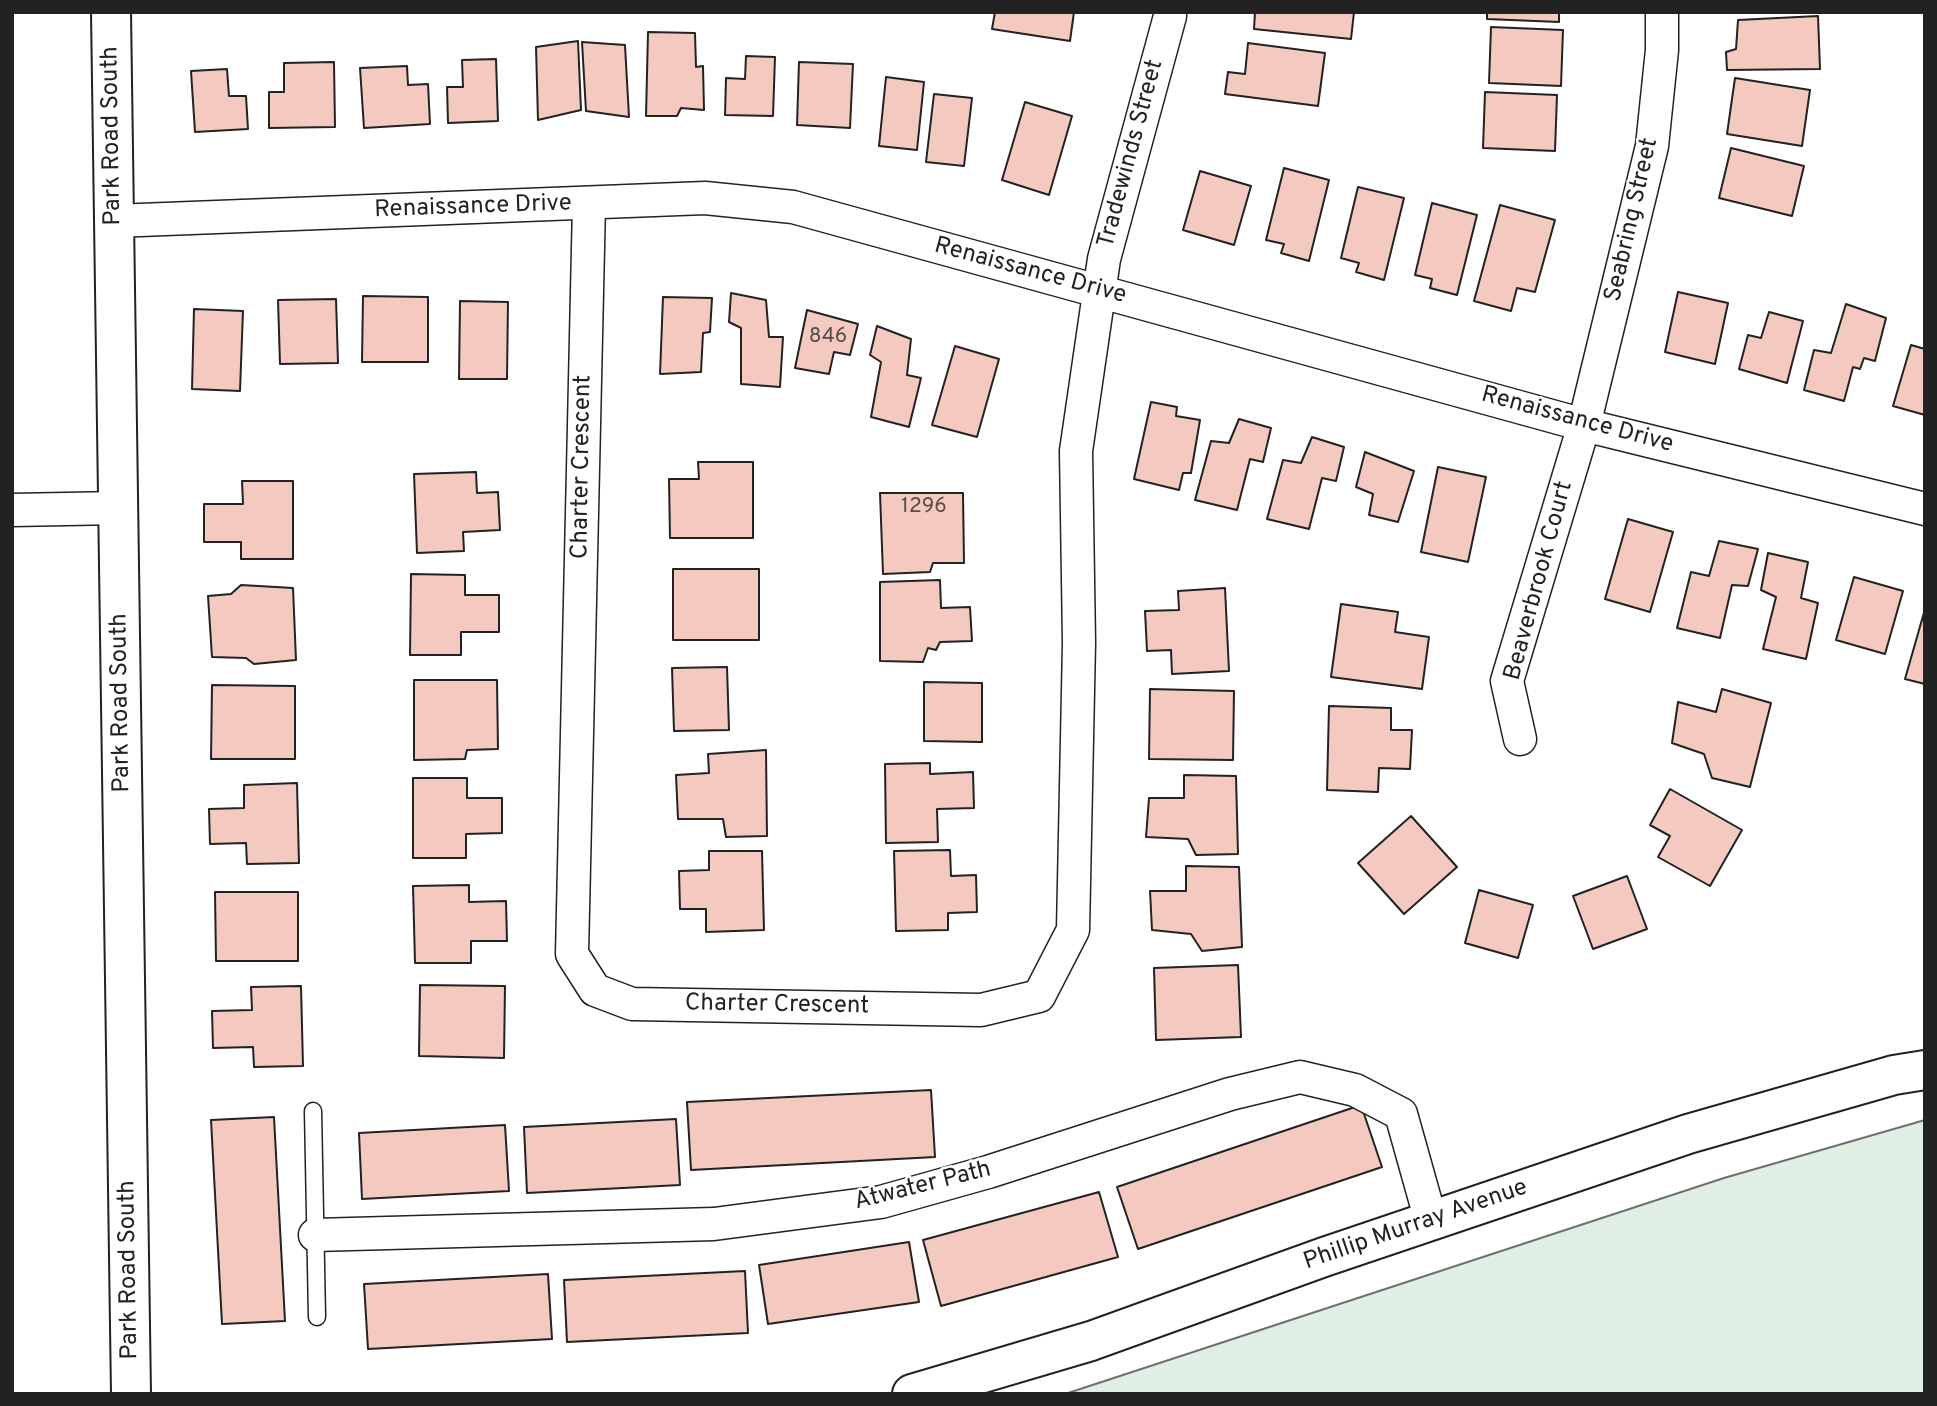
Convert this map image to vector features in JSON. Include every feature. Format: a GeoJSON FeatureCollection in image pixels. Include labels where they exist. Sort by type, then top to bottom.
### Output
{"type":"FeatureCollection","features":[{"type":"Feature","properties":{"kind":"street","name":"Park Road South"},"geometry":{"type":"LineString","coordinates":[[111,12],[131,1394]]}},
{"type":"Feature","properties":{"kind":"street","name":"Seabring Street"},"geometry":{"type":"LineString","coordinates":[[1584,425],[1652,146],[1662,50],[1662,12]]}},
{"type":"Feature","properties":{"kind":"street","name":"Tradewinds Street"},"geometry":{"type":"LineString","coordinates":[[1100,293],[1110,234],[1170,16]]}},
{"type":"Feature","properties":{"kind":"street","name":"Renaissance Drive"},"geometry":{"type":"LineString","coordinates":[[114,221],[705,198],[793,207],[1584,425],[1925,509]]}},
{"type":"Feature","properties":{"kind":"street","name":"Charter Crescent"},"geometry":{"type":"LineString","coordinates":[[589,204],[572,954],[595,990],[632,1004],[981,1010],[1039,996],[1073,930],[1079,643],[1076,451],[1100,293]]}},
{"type":"Feature","properties":{"kind":"street","name":"Beaverbrook Court"},"geometry":{"type":"LineString","coordinates":[[1520,739],[1507,681],[1584,425]]}},
{"type":"Feature","properties":{"kind":"street"},"geometry":{"type":"LineString","coordinates":[[12,510],[119,508]]}},
{"type":"Feature","properties":{"kind":"street","name":"Phillip Murray Avenue"},"geometry":{"type":"LineString","coordinates":[[912,1394],[1091,1341],[1431,1221],[1689,1134],[1894,1075],[1925,1070]]}},
{"type":"Feature","properties":{"kind":"street","name":"Atwater Path"},"geometry":{"type":"LineString","coordinates":[[315,1235],[714,1224],[881,1202],[1230,1094],[1300,1077],[1355,1090],[1401,1114],[1431,1221]]}},
{"type":"Feature","properties":{"kind":"lane"},"geometry":{"type":"LineString","coordinates":[[313,1111],[317,1317]]}},
{"type":"Feature","properties":{"kind":"green space"},"geometry":{"type":"Polygon","coordinates":[[[1925,1120],[1925,1394],[1065,1394],[1724,1178],[1925,1120]]]}},
{"type":"Feature","properties":{"kind":"building"},"geometry":{"type":"Polygon","coordinates":[[[995,12],[1074,12],[1070,41],[992,29],[995,12]]]}},
{"type":"Feature","properties":{"kind":"building"},"geometry":{"type":"Polygon","coordinates":[[[1255,12],[1354,12],[1351,39],[1254,29],[1255,12]]]}},
{"type":"Feature","properties":{"kind":"building"},"geometry":{"type":"Polygon","coordinates":[[[1487,12],[1559,12],[1559,22],[1487,19],[1487,12]]]}},
{"type":"Feature","properties":{"kind":"building"},"geometry":{"type":"Polygon","coordinates":[[[1818,16],[1820,69],[1727,70],[1726,52],[1736,49],[1738,20],[1818,16]]]}},
{"type":"Feature","properties":{"kind":"building"},"geometry":{"type":"Polygon","coordinates":[[[1491,27],[1563,30],[1561,86],[1489,83],[1491,27]]]}},
{"type":"Feature","properties":{"kind":"building"},"geometry":{"type":"Polygon","coordinates":[[[648,32],[695,33],[696,67],[703,66],[704,110],[681,108],[677,116],[646,116],[648,32]]]}},
{"type":"Feature","properties":{"kind":"building"},"geometry":{"type":"Polygon","coordinates":[[[578,41],[581,110],[538,120],[536,47],[578,41]]]}},
{"type":"Feature","properties":{"kind":"building"},"geometry":{"type":"Polygon","coordinates":[[[582,42],[625,45],[629,117],[586,111],[582,42]]]}},
{"type":"Feature","properties":{"kind":"building"},"geometry":{"type":"Polygon","coordinates":[[[1248,43],[1325,53],[1318,106],[1225,94],[1228,72],[1245,74],[1248,43]]]}},
{"type":"Feature","properties":{"kind":"building"},"geometry":{"type":"Polygon","coordinates":[[[746,56],[775,57],[773,116],[725,115],[726,78],[745,79],[746,56]]]}},
{"type":"Feature","properties":{"kind":"building"},"geometry":{"type":"Polygon","coordinates":[[[496,59],[498,121],[448,123],[447,87],[463,87],[462,60],[496,59]]]}},
{"type":"Feature","properties":{"kind":"building"},"geometry":{"type":"Polygon","coordinates":[[[334,62],[335,127],[269,128],[269,92],[284,92],[284,63],[334,62]]]}},
{"type":"Feature","properties":{"kind":"building"},"geometry":{"type":"Polygon","coordinates":[[[799,62],[853,64],[850,128],[797,125],[799,62]]]}},
{"type":"Feature","properties":{"kind":"building"},"geometry":{"type":"Polygon","coordinates":[[[407,66],[408,85],[428,84],[430,124],[364,128],[360,68],[407,66]]]}},
{"type":"Feature","properties":{"kind":"building"},"geometry":{"type":"Polygon","coordinates":[[[227,69],[229,96],[246,96],[248,129],[195,132],[191,71],[227,69]]]}},
{"type":"Feature","properties":{"kind":"building"},"geometry":{"type":"Polygon","coordinates":[[[886,77],[924,82],[917,150],[879,146],[886,77]]]}},
{"type":"Feature","properties":{"kind":"building"},"geometry":{"type":"Polygon","coordinates":[[[1735,78],[1810,90],[1802,146],[1727,134],[1735,78]]]}},
{"type":"Feature","properties":{"kind":"building"},"geometry":{"type":"Polygon","coordinates":[[[1485,92],[1557,95],[1555,151],[1483,148],[1485,92]]]}},
{"type":"Feature","properties":{"kind":"building"},"geometry":{"type":"Polygon","coordinates":[[[934,94],[972,98],[964,166],[926,162],[934,94]]]}},
{"type":"Feature","properties":{"kind":"building"},"geometry":{"type":"Polygon","coordinates":[[[1025,102],[1072,116],[1049,195],[1002,180],[1025,102]]]}},
{"type":"Feature","properties":{"kind":"building"},"geometry":{"type":"Polygon","coordinates":[[[1731,148],[1804,166],[1792,216],[1719,198],[1731,148]]]}},
{"type":"Feature","properties":{"kind":"building"},"geometry":{"type":"Polygon","coordinates":[[[1284,168],[1329,180],[1309,261],[1281,253],[1284,244],[1266,240],[1284,168]]]}},
{"type":"Feature","properties":{"kind":"building"},"geometry":{"type":"Polygon","coordinates":[[[1200,171],[1251,186],[1234,245],[1183,230],[1200,171]]]}},
{"type":"Feature","properties":{"kind":"building"},"geometry":{"type":"Polygon","coordinates":[[[1358,187],[1404,198],[1384,280],[1356,272],[1359,263],[1341,258],[1358,187]]]}},
{"type":"Feature","properties":{"kind":"building"},"geometry":{"type":"Polygon","coordinates":[[[1432,203],[1477,215],[1457,295],[1430,288],[1432,279],[1415,275],[1432,203]]]}},
{"type":"Feature","properties":{"kind":"building"},"geometry":{"type":"Polygon","coordinates":[[[1500,205],[1555,220],[1535,292],[1517,288],[1511,311],[1474,301],[1500,205]]]}},
{"type":"Feature","properties":{"kind":"building"},"geometry":{"type":"Polygon","coordinates":[[[1678,292],[1728,303],[1715,364],[1665,352],[1678,292]]]}},
{"type":"Feature","properties":{"kind":"building"},"geometry":{"type":"Polygon","coordinates":[[[731,293],[766,300],[769,337],[783,337],[780,387],[741,384],[741,328],[729,322],[731,293]]]}},
{"type":"Feature","properties":{"kind":"building"},"geometry":{"type":"Polygon","coordinates":[[[363,296],[428,297],[428,362],[362,362],[363,296]]]}},
{"type":"Feature","properties":{"kind":"building"},"geometry":{"type":"Polygon","coordinates":[[[663,297],[712,298],[710,332],[703,333],[701,372],[660,374],[663,297]]]}},
{"type":"Feature","properties":{"kind":"building"},"geometry":{"type":"Polygon","coordinates":[[[336,299],[338,363],[280,364],[278,300],[336,299]]]}},
{"type":"Feature","properties":{"kind":"building"},"geometry":{"type":"Polygon","coordinates":[[[460,301],[508,302],[507,379],[459,379],[460,301]]]}},
{"type":"Feature","properties":{"kind":"building"},"geometry":{"type":"Polygon","coordinates":[[[1846,304],[1886,318],[1875,361],[1864,358],[1860,369],[1853,367],[1844,401],[1804,390],[1814,350],[1831,353],[1846,304]]]}},
{"type":"Feature","properties":{"kind":"building"},"geometry":{"type":"Polygon","coordinates":[[[194,309],[243,311],[240,391],[192,389],[194,309]]]}},
{"type":"Feature","properties":{"kind":"building"},"geometry":{"type":"Polygon","coordinates":[[[807,310],[858,324],[850,355],[834,352],[829,374],[795,368],[807,310]]]}},
{"type":"Feature","properties":{"kind":"building"},"geometry":{"type":"Polygon","coordinates":[[[1769,312],[1803,321],[1787,383],[1739,369],[1748,335],[1761,338],[1769,312]]]}},
{"type":"Feature","properties":{"kind":"building"},"geometry":{"type":"Polygon","coordinates":[[[877,326],[911,339],[907,375],[921,378],[909,427],[871,417],[881,362],[870,355],[877,326]]]}},
{"type":"Feature","properties":{"kind":"building"},"geometry":{"type":"Polygon","coordinates":[[[1911,345],[1925,349],[1925,415],[1893,406],[1911,345]]]}},
{"type":"Feature","properties":{"kind":"building"},"geometry":{"type":"Polygon","coordinates":[[[955,346],[999,359],[977,437],[932,425],[955,346]]]}},
{"type":"Feature","properties":{"kind":"building"},"geometry":{"type":"Polygon","coordinates":[[[1151,402],[1177,407],[1176,416],[1200,420],[1191,473],[1183,473],[1179,490],[1134,479],[1151,402]]]}},
{"type":"Feature","properties":{"kind":"building"},"geometry":{"type":"Polygon","coordinates":[[[1239,419],[1271,428],[1263,462],[1250,459],[1237,510],[1195,500],[1211,441],[1229,443],[1239,419]]]}},
{"type":"Feature","properties":{"kind":"building"},"geometry":{"type":"Polygon","coordinates":[[[1312,437],[1344,447],[1336,481],[1322,478],[1309,529],[1267,519],[1283,460],[1301,463],[1312,437]]]}},
{"type":"Feature","properties":{"kind":"building"},"geometry":{"type":"Polygon","coordinates":[[[1365,452],[1414,471],[1398,522],[1369,515],[1373,494],[1356,487],[1365,452]]]}},
{"type":"Feature","properties":{"kind":"building"},"geometry":{"type":"Polygon","coordinates":[[[698,462],[753,462],[753,538],[670,538],[669,479],[699,479],[698,462]]]}},
{"type":"Feature","properties":{"kind":"building"},"geometry":{"type":"Polygon","coordinates":[[[1438,467],[1486,477],[1468,562],[1421,552],[1438,467]]]}},
{"type":"Feature","properties":{"kind":"building"},"geometry":{"type":"Polygon","coordinates":[[[476,472],[477,493],[498,492],[500,530],[463,532],[464,551],[417,553],[414,474],[476,472]]]}},
{"type":"Feature","properties":{"kind":"building"},"geometry":{"type":"Polygon","coordinates":[[[242,481],[293,481],[293,559],[241,559],[241,542],[204,542],[204,504],[243,504],[242,481]]]}},
{"type":"Feature","properties":{"kind":"building"},"geometry":{"type":"Polygon","coordinates":[[[880,493],[963,493],[964,563],[933,563],[930,572],[883,574],[880,493]]]}},
{"type":"Feature","properties":{"kind":"building"},"geometry":{"type":"Polygon","coordinates":[[[1628,519],[1673,532],[1650,612],[1605,599],[1628,519]]]}},
{"type":"Feature","properties":{"kind":"building"},"geometry":{"type":"Polygon","coordinates":[[[1719,541],[1758,549],[1748,586],[1732,585],[1720,638],[1677,628],[1691,572],[1709,576],[1719,541]]]}},
{"type":"Feature","properties":{"kind":"building"},"geometry":{"type":"Polygon","coordinates":[[[1768,553],[1808,562],[1801,598],[1818,603],[1806,659],[1763,649],[1776,597],[1761,590],[1768,553]]]}},
{"type":"Feature","properties":{"kind":"building"},"geometry":{"type":"Polygon","coordinates":[[[673,569],[759,569],[759,640],[673,640],[673,569]]]}},
{"type":"Feature","properties":{"kind":"building"},"geometry":{"type":"Polygon","coordinates":[[[411,574],[465,575],[465,595],[499,595],[499,632],[461,632],[461,655],[410,655],[411,574]]]}},
{"type":"Feature","properties":{"kind":"building"},"geometry":{"type":"Polygon","coordinates":[[[1854,577],[1903,591],[1885,654],[1836,640],[1854,577]]]}},
{"type":"Feature","properties":{"kind":"building"},"geometry":{"type":"Polygon","coordinates":[[[940,580],[941,608],[970,607],[972,641],[940,642],[936,650],[928,648],[923,662],[880,661],[880,582],[940,580]]]}},
{"type":"Feature","properties":{"kind":"building"},"geometry":{"type":"Polygon","coordinates":[[[241,585],[293,588],[296,660],[254,664],[246,658],[212,657],[208,596],[231,594],[241,585]]]}},
{"type":"Feature","properties":{"kind":"building"},"geometry":{"type":"Polygon","coordinates":[[[1225,588],[1229,671],[1172,674],[1171,650],[1147,651],[1145,611],[1179,610],[1178,591],[1225,588]]]}},
{"type":"Feature","properties":{"kind":"building"},"geometry":{"type":"Polygon","coordinates":[[[1341,604],[1398,612],[1395,632],[1429,637],[1422,689],[1331,677],[1341,604]]]}},
{"type":"Feature","properties":{"kind":"building"},"geometry":{"type":"Polygon","coordinates":[[[1925,609],[1925,684],[1905,679],[1925,609]]]}},
{"type":"Feature","properties":{"kind":"building"},"geometry":{"type":"Polygon","coordinates":[[[727,667],[729,730],[674,731],[672,668],[727,667]]]}},
{"type":"Feature","properties":{"kind":"building"},"geometry":{"type":"Polygon","coordinates":[[[414,680],[497,680],[498,749],[467,750],[465,759],[414,760],[414,680]]]}},
{"type":"Feature","properties":{"kind":"building"},"geometry":{"type":"Polygon","coordinates":[[[924,682],[982,683],[982,742],[924,741],[924,682]]]}},
{"type":"Feature","properties":{"kind":"building"},"geometry":{"type":"Polygon","coordinates":[[[212,685],[295,686],[295,759],[211,759],[212,685]]]}},
{"type":"Feature","properties":{"kind":"building"},"geometry":{"type":"Polygon","coordinates":[[[1150,689],[1234,691],[1233,760],[1149,759],[1150,689]]]}},
{"type":"Feature","properties":{"kind":"building"},"geometry":{"type":"Polygon","coordinates":[[[1722,689],[1771,703],[1750,787],[1712,778],[1704,754],[1672,743],[1678,702],[1716,712],[1722,689]]]}},
{"type":"Feature","properties":{"kind":"building"},"geometry":{"type":"Polygon","coordinates":[[[1329,706],[1391,708],[1391,730],[1412,730],[1410,769],[1379,768],[1378,792],[1327,790],[1329,706]]]}},
{"type":"Feature","properties":{"kind":"building"},"geometry":{"type":"Polygon","coordinates":[[[766,750],[767,836],[726,837],[723,819],[678,819],[676,775],[709,773],[708,754],[766,750]]]}},
{"type":"Feature","properties":{"kind":"building"},"geometry":{"type":"Polygon","coordinates":[[[930,763],[930,774],[973,772],[974,808],[937,809],[938,842],[886,843],[885,764],[930,763]]]}},
{"type":"Feature","properties":{"kind":"building"},"geometry":{"type":"Polygon","coordinates":[[[1184,775],[1236,776],[1238,854],[1196,855],[1188,839],[1146,837],[1149,798],[1184,798],[1184,775]]]}},
{"type":"Feature","properties":{"kind":"building"},"geometry":{"type":"Polygon","coordinates":[[[413,778],[467,778],[467,798],[502,798],[502,833],[466,834],[466,858],[413,858],[413,778]]]}},
{"type":"Feature","properties":{"kind":"building"},"geometry":{"type":"Polygon","coordinates":[[[297,783],[299,863],[247,864],[246,843],[210,844],[209,809],[244,808],[244,785],[297,783]]]}},
{"type":"Feature","properties":{"kind":"building"},"geometry":{"type":"Polygon","coordinates":[[[1670,789],[1742,830],[1710,886],[1658,857],[1670,836],[1650,825],[1670,789]]]}},
{"type":"Feature","properties":{"kind":"building"},"geometry":{"type":"Polygon","coordinates":[[[1411,816],[1457,867],[1404,914],[1358,863],[1411,816]]]}},
{"type":"Feature","properties":{"kind":"building"},"geometry":{"type":"Polygon","coordinates":[[[950,850],[951,876],[976,875],[977,912],[948,913],[948,930],[896,931],[894,851],[950,850]]]}},
{"type":"Feature","properties":{"kind":"building"},"geometry":{"type":"Polygon","coordinates":[[[709,851],[762,851],[764,930],[706,932],[706,909],[680,909],[679,871],[709,870],[709,851]]]}},
{"type":"Feature","properties":{"kind":"building"},"geometry":{"type":"Polygon","coordinates":[[[1186,866],[1239,867],[1242,947],[1202,951],[1191,934],[1152,930],[1150,891],[1186,891],[1186,866]]]}},
{"type":"Feature","properties":{"kind":"building"},"geometry":{"type":"Polygon","coordinates":[[[1627,876],[1647,929],[1593,949],[1573,896],[1627,876]]]}},
{"type":"Feature","properties":{"kind":"building"},"geometry":{"type":"Polygon","coordinates":[[[469,885],[469,902],[506,901],[507,941],[471,941],[471,963],[415,963],[413,886],[469,885]]]}},
{"type":"Feature","properties":{"kind":"building"},"geometry":{"type":"Polygon","coordinates":[[[1479,890],[1533,905],[1518,958],[1465,943],[1479,890]]]}},
{"type":"Feature","properties":{"kind":"building"},"geometry":{"type":"Polygon","coordinates":[[[215,892],[298,892],[298,961],[216,961],[215,892]]]}},
{"type":"Feature","properties":{"kind":"building"},"geometry":{"type":"Polygon","coordinates":[[[1238,965],[1241,1037],[1156,1040],[1154,968],[1238,965]]]}},
{"type":"Feature","properties":{"kind":"building"},"geometry":{"type":"Polygon","coordinates":[[[420,985],[505,986],[504,1058],[419,1056],[420,985]]]}},
{"type":"Feature","properties":{"kind":"building"},"geometry":{"type":"Polygon","coordinates":[[[301,986],[303,1066],[254,1067],[253,1047],[213,1048],[212,1011],[252,1010],[251,987],[301,986]]]}},
{"type":"Feature","properties":{"kind":"building"},"geometry":{"type":"Polygon","coordinates":[[[931,1090],[935,1157],[691,1170],[687,1102],[931,1090]]]}},
{"type":"Feature","properties":{"kind":"building"},"geometry":{"type":"Polygon","coordinates":[[[1361,1105],[1382,1167],[1138,1249],[1117,1187],[1361,1105]]]}},
{"type":"Feature","properties":{"kind":"building"},"geometry":{"type":"Polygon","coordinates":[[[274,1117],[285,1321],[222,1324],[211,1120],[274,1117]]]}},
{"type":"Feature","properties":{"kind":"building"},"geometry":{"type":"Polygon","coordinates":[[[676,1119],[680,1185],[527,1193],[524,1127],[676,1119]]]}},
{"type":"Feature","properties":{"kind":"building"},"geometry":{"type":"Polygon","coordinates":[[[505,1125],[509,1191],[362,1199],[359,1133],[505,1125]]]}},
{"type":"Feature","properties":{"kind":"building"},"geometry":{"type":"Polygon","coordinates":[[[1099,1192],[1118,1257],[941,1306],[923,1240],[1099,1192]]]}},
{"type":"Feature","properties":{"kind":"building"},"geometry":{"type":"Polygon","coordinates":[[[909,1242],[919,1302],[768,1324],[759,1265],[909,1242]]]}},
{"type":"Feature","properties":{"kind":"building"},"geometry":{"type":"Polygon","coordinates":[[[745,1271],[748,1333],[567,1342],[564,1280],[745,1271]]]}},
{"type":"Feature","properties":{"kind":"building"},"geometry":{"type":"Polygon","coordinates":[[[548,1274],[552,1339],[368,1349],[364,1284],[548,1274]]]}}]}
